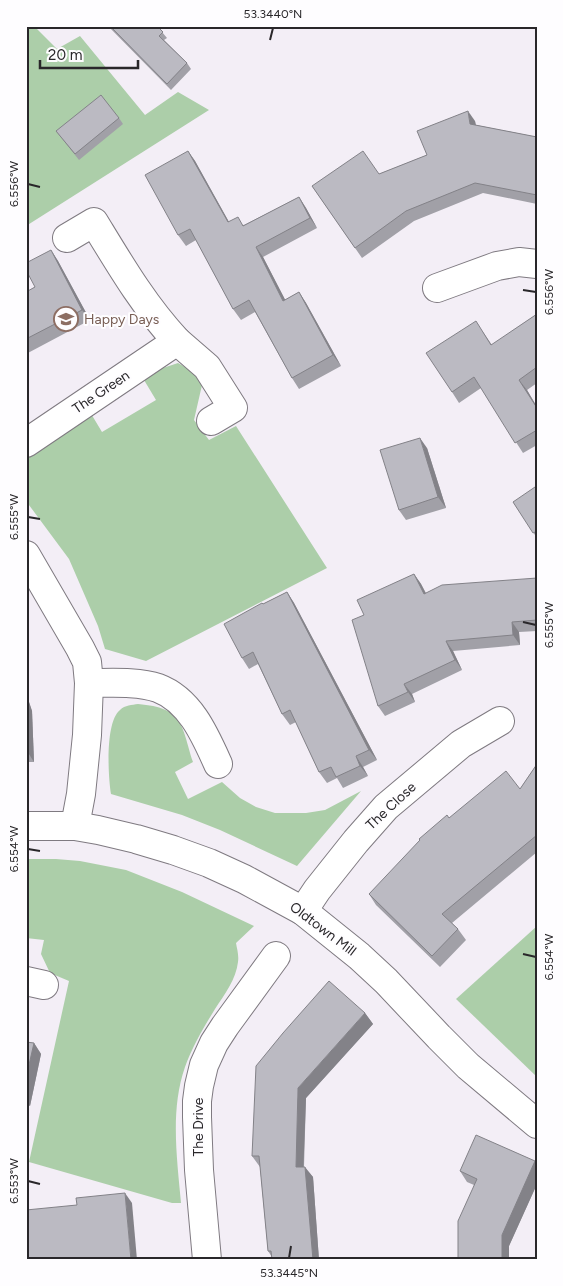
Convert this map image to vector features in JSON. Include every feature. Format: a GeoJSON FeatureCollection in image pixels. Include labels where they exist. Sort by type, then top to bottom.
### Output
{"type":"FeatureCollection","features":[{"type":"Feature","properties":{"kind":"street"},"geometry":{"type":"LineString","coordinates":[[67,238],[94,222],[136,290],[163,326],[207,367],[233,408],[211,421]]}},
{"type":"Feature","properties":{"kind":"street"},"geometry":{"type":"LineString","coordinates":[[437,288],[497,266],[519,262],[537,264]]}},
{"type":"Feature","properties":{"kind":"street","name":"The Green"},"geometry":{"type":"LineString","coordinates":[[26,443],[177,341]]}},
{"type":"Feature","properties":{"kind":"street"},"geometry":{"type":"LineString","coordinates":[[26,555],[87,662],[89,684],[87,735],[81,794],[75,826]]}},
{"type":"Feature","properties":{"kind":"street"},"geometry":{"type":"LineString","coordinates":[[89,684],[146,685],[173,696],[198,723],[218,764]]}},
{"type":"Feature","properties":{"kind":"street","name":"The Close"},"geometry":{"type":"LineString","coordinates":[[303,911],[317,890],[356,841],[386,807],[461,744],[500,721]]}},
{"type":"Feature","properties":{"kind":"street","name":"Oldtown Mill"},"geometry":{"type":"LineString","coordinates":[[26,826],[75,826],[136,839],[173,850],[209,863],[244,879],[303,911],[359,956],[386,981],[468,1066],[537,1124]]}},
{"type":"Feature","properties":{"kind":"street","name":"The Drive"},"geometry":{"type":"LineString","coordinates":[[207,1260],[199,1170],[197,1109],[199,1086],[204,1065],[214,1043],[276,956]]}},
{"type":"Feature","properties":{"kind":"green space"},"geometry":{"type":"Polygon","coordinates":[[[26,26],[34,26],[57,49],[80,36],[145,115],[178,92],[209,110],[26,226],[26,26]]]}},
{"type":"Feature","properties":{"kind":"green space"},"geometry":{"type":"Polygon","coordinates":[[[178,363],[192,371],[202,385],[194,420],[209,440],[236,426],[327,568],[146,661],[105,649],[98,626],[69,559],[26,501],[26,458],[33,448],[90,412],[102,432],[156,400],[144,380],[160,369],[178,363]]]}},
{"type":"Feature","properties":{"kind":"green space"},"geometry":{"type":"Polygon","coordinates":[[[138,704],[164,709],[178,720],[186,737],[193,762],[175,772],[188,799],[222,782],[240,798],[256,807],[275,813],[306,813],[325,810],[361,791],[297,866],[220,830],[182,815],[111,794],[109,750],[115,716],[122,708],[138,704]]]}},
{"type":"Feature","properties":{"kind":"green space"},"geometry":{"type":"Polygon","coordinates":[[[26,859],[80,861],[126,870],[182,892],[254,926],[236,943],[238,959],[235,974],[230,986],[195,1045],[180,1083],[177,1100],[176,1134],[181,1203],[172,1203],[29,1162],[69,981],[50,973],[41,954],[44,940],[26,938],[26,859]]]}},
{"type":"Feature","properties":{"kind":"green space"},"geometry":{"type":"Polygon","coordinates":[[[537,926],[537,1077],[456,999],[537,926]]]}},
{"type":"Feature","properties":{"kind":"building"},"geometry":{"type":"Polygon","coordinates":[[[110,26],[157,26],[163,32],[159,36],[187,63],[167,84],[110,26]]]}},
{"type":"Feature","properties":{"kind":"building"},"geometry":{"type":"Polygon","coordinates":[[[101,95],[119,118],[75,154],[56,131],[101,95]]]}},
{"type":"Feature","properties":{"kind":"building"},"geometry":{"type":"Polygon","coordinates":[[[468,111],[470,124],[537,137],[537,195],[475,183],[406,211],[355,248],[312,186],[363,151],[379,174],[427,155],[417,131],[468,111]]]}},
{"type":"Feature","properties":{"kind":"building"},"geometry":{"type":"Polygon","coordinates":[[[188,151],[228,222],[238,217],[243,226],[299,197],[310,218],[256,247],[283,301],[299,292],[333,355],[292,378],[249,300],[233,309],[190,229],[178,235],[145,175],[188,151]]]}},
{"type":"Feature","properties":{"kind":"building"},"geometry":{"type":"Polygon","coordinates":[[[51,250],[82,310],[26,339],[26,292],[35,287],[26,270],[26,263],[51,250]]]}},
{"type":"Feature","properties":{"kind":"building"},"geometry":{"type":"Polygon","coordinates":[[[537,314],[537,367],[519,380],[537,408],[537,430],[515,443],[474,377],[452,392],[426,353],[476,321],[491,345],[537,314]]]}},
{"type":"Feature","properties":{"kind":"building"},"geometry":{"type":"Polygon","coordinates":[[[420,438],[438,497],[399,510],[380,450],[420,438]]]}},
{"type":"Feature","properties":{"kind":"building"},"geometry":{"type":"Polygon","coordinates":[[[535,487],[537,490],[537,531],[533,533],[513,502],[535,487]]]}},
{"type":"Feature","properties":{"kind":"building"},"geometry":{"type":"Polygon","coordinates":[[[414,574],[424,594],[442,585],[537,578],[537,620],[512,622],[513,635],[446,641],[455,660],[404,684],[408,692],[378,706],[352,620],[364,615],[357,600],[414,574]]]}},
{"type":"Feature","properties":{"kind":"building"},"geometry":{"type":"Polygon","coordinates":[[[287,592],[369,750],[356,756],[360,766],[336,777],[331,767],[319,772],[290,710],[282,714],[253,652],[242,658],[224,624],[262,603],[287,592]]]}},
{"type":"Feature","properties":{"kind":"building"},"geometry":{"type":"Polygon","coordinates":[[[537,764],[537,835],[442,914],[458,929],[432,956],[369,894],[419,839],[447,815],[449,818],[506,771],[520,789],[537,764]]]}},
{"type":"Feature","properties":{"kind":"building"},"geometry":{"type":"Polygon","coordinates":[[[329,981],[365,1013],[298,1088],[296,1167],[305,1167],[313,1260],[272,1260],[271,1251],[268,1251],[259,1156],[252,1156],[256,1066],[329,981]]]}},
{"type":"Feature","properties":{"kind":"building"},"geometry":{"type":"Polygon","coordinates":[[[26,1042],[34,1043],[26,1078],[26,1042]]]}},
{"type":"Feature","properties":{"kind":"building"},"geometry":{"type":"Polygon","coordinates":[[[476,1135],[535,1161],[502,1235],[502,1260],[458,1260],[458,1221],[477,1179],[460,1171],[476,1135]]]}},
{"type":"Feature","properties":{"kind":"building"},"geometry":{"type":"Polygon","coordinates":[[[125,1193],[131,1260],[26,1260],[26,1210],[77,1205],[76,1198],[125,1193]]]}},
{"type":"Feature","properties":{"kind":"place","name":"Happy Days"},"geometry":{"type":"Point","coordinates":[66,319]}}]}
